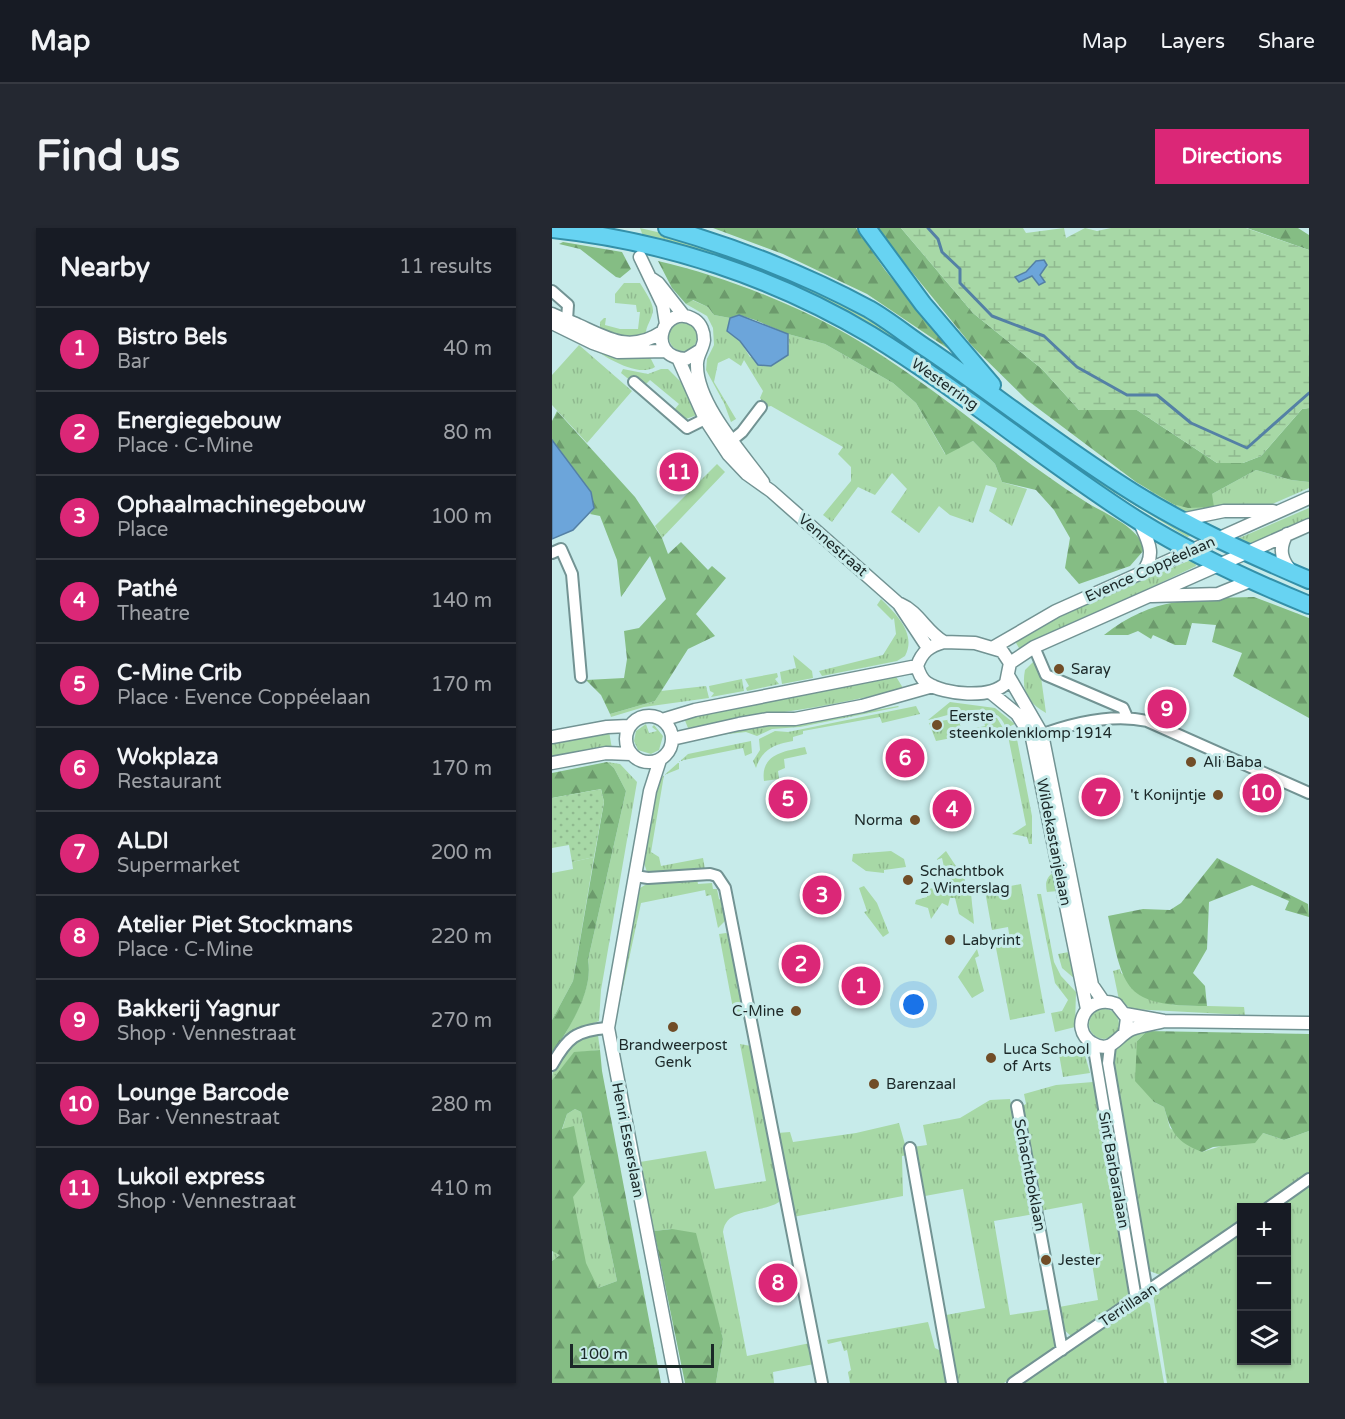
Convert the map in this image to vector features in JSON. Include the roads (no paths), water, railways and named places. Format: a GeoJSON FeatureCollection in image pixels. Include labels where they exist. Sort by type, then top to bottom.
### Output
{"type":"FeatureCollection","features":[{"type":"Feature","properties":{"kind":"highway","name":"Westerring"},"geometry":{"type":"LineString","coordinates":[[667,228],[708,240],[800,275],[870,310],[1073,454],[1180,520],[1217,540],[1301,577]]}},
{"type":"Feature","properties":{"kind":"highway"},"geometry":{"type":"LineString","coordinates":[[867,228],[961,351],[1014,410]]}},
{"type":"Feature","properties":{"kind":"highway","name":"Westerring"},"geometry":{"type":"LineString","coordinates":[[553,230],[637,242],[688,255],[739,272],[812,304],[870,334],[924,369],[1138,520],[1215,565],[1309,605]]}},
{"type":"Feature","properties":{"kind":"street"},"geometry":{"type":"LineString","coordinates":[[640,257],[663,305],[664,328],[661,339],[666,351]]}},
{"type":"Feature","properties":{"kind":"street","name":"Vennestraat"},"geometry":{"type":"LineString","coordinates":[[651,278],[658,283],[684,316],[698,322],[702,329],[703,344],[699,351],[697,373],[714,414],[731,441],[767,488]]}},
{"type":"Feature","properties":{"kind":"street"},"geometry":{"type":"LineString","coordinates":[[552,291],[568,304],[567,320]]}},
{"type":"Feature","properties":{"kind":"street"},"geometry":{"type":"LineString","coordinates":[[552,314],[603,337],[632,344],[647,341],[677,316],[684,316]]}},
{"type":"Feature","properties":{"kind":"street"},"geometry":{"type":"LineString","coordinates":[[552,323],[593,344],[618,352],[666,351],[678,358],[686,359],[699,351]]}},
{"type":"Feature","properties":{"kind":"street","name":"Vennestraat"},"geometry":{"type":"LineString","coordinates":[[678,358],[705,418],[736,463],[899,603],[915,612],[936,638],[944,642]]}},
{"type":"Feature","properties":{"kind":"street"},"geometry":{"type":"LineString","coordinates":[[634,382],[687,428],[705,418]]}},
{"type":"Feature","properties":{"kind":"street"},"geometry":{"type":"LineString","coordinates":[[731,441],[742,432],[761,406]]}},
{"type":"Feature","properties":{"kind":"street","name":"Evence Coppéelaan"},"geometry":{"type":"LineString","coordinates":[[993,647],[1048,615],[1309,498]]}},
{"type":"Feature","properties":{"kind":"street"},"geometry":{"type":"LineString","coordinates":[[1180,520],[1224,511],[1283,510]]}},
{"type":"Feature","properties":{"kind":"street"},"geometry":{"type":"LineString","coordinates":[[1138,520],[1151,553],[1150,563],[1142,573]]}},
{"type":"Feature","properties":{"kind":"street","name":"Evence Coppéelaan"},"geometry":{"type":"LineString","coordinates":[[1010,663],[1034,647],[1309,525]]}},
{"type":"Feature","properties":{"kind":"street"},"geometry":{"type":"LineString","coordinates":[[1287,534],[1282,545],[1282,558],[1301,577]]}},
{"type":"Feature","properties":{"kind":"street"},"geometry":{"type":"LineString","coordinates":[[552,553],[561,549],[572,574],[581,677]]}},
{"type":"Feature","properties":{"kind":"street"},"geometry":{"type":"LineString","coordinates":[[1148,596],[1218,594],[1250,581]]}},
{"type":"Feature","properties":{"kind":"street","name":"Vennestraat"},"geometry":{"type":"LineString","coordinates":[[899,603],[928,648]]}},
{"type":"Feature","properties":{"kind":"street"},"geometry":{"type":"LineString","coordinates":[[662,720],[695,710],[917,666],[928,648],[944,642],[975,643],[993,647],[1005,654],[1010,663],[1009,677],[1003,687],[990,692],[955,691],[933,686],[922,678],[917,666]]}},
{"type":"Feature","properties":{"kind":"street"},"geometry":{"type":"LineString","coordinates":[[1034,647],[1046,675],[1123,708],[1127,717]]}},
{"type":"Feature","properties":{"kind":"street","name":"Wildekastanjelaan"},"geometry":{"type":"LineString","coordinates":[[1009,677],[1037,736],[1092,985],[1103,1001]]}},
{"type":"Feature","properties":{"kind":"street"},"geometry":{"type":"LineString","coordinates":[[672,739],[739,724],[768,719],[795,719],[862,706],[933,686]]}},
{"type":"Feature","properties":{"kind":"street","name":"Wildekastanjelaan"},"geometry":{"type":"LineString","coordinates":[[990,692],[1017,714],[1037,736],[1087,1009],[1082,1028],[1090,1041]]}},
{"type":"Feature","properties":{"kind":"street"},"geometry":{"type":"LineString","coordinates":[[552,763],[606,753],[636,757],[660,760],[669,751],[672,739],[670,728],[662,720],[647,716],[637,719],[629,726],[626,740],[636,757]]}},
{"type":"Feature","properties":{"kind":"street"},"geometry":{"type":"LineString","coordinates":[[1037,736],[1127,717],[1147,721],[1309,793]]}},
{"type":"Feature","properties":{"kind":"street"},"geometry":{"type":"LineString","coordinates":[[552,737],[607,727],[629,726]]}},
{"type":"Feature","properties":{"kind":"street","name":"Henri Esserslaan"},"geometry":{"type":"LineString","coordinates":[[636,757],[650,791]]}},
{"type":"Feature","properties":{"kind":"street","name":"Henri Esserslaan"},"geometry":{"type":"LineString","coordinates":[[660,760],[650,791],[608,1028],[676,1383]]}},
{"type":"Feature","properties":{"kind":"street"},"geometry":{"type":"LineString","coordinates":[[635,876],[648,878],[710,874],[717,876],[725,888],[822,1383]]}},
{"type":"Feature","properties":{"kind":"street"},"geometry":{"type":"LineString","coordinates":[[1087,1009],[1103,1001],[1116,1004],[1125,1014],[1164,1021],[1309,1023]]}},
{"type":"Feature","properties":{"kind":"street"},"geometry":{"type":"LineString","coordinates":[[1125,1014],[1125,1033]]}},
{"type":"Feature","properties":{"kind":"street"},"geometry":{"type":"LineString","coordinates":[[1090,1041],[1098,1046],[1110,1046],[1125,1033],[1164,1021]]}},
{"type":"Feature","properties":{"kind":"street"},"geometry":{"type":"LineString","coordinates":[[552,1065],[564,1045],[581,1031],[608,1028]]}},
{"type":"Feature","properties":{"kind":"street","name":"Sint Barbaralaan"},"geometry":{"type":"LineString","coordinates":[[1090,1041],[1094,1049],[1136,1299]]}},
{"type":"Feature","properties":{"kind":"street","name":"Sint Barbaralaan"},"geometry":{"type":"LineString","coordinates":[[1110,1046],[1108,1063],[1147,1292]]}},
{"type":"Feature","properties":{"kind":"street","name":"Schachtboklaan"},"geometry":{"type":"LineString","coordinates":[[1017,1106],[1059,1330],[1067,1347]]}},
{"type":"Feature","properties":{"kind":"street"},"geometry":{"type":"LineString","coordinates":[[910,1148],[952,1383]]}},
{"type":"Feature","properties":{"kind":"street"},"geometry":{"type":"LineString","coordinates":[[1275,1203],[1309,1179]]}},
{"type":"Feature","properties":{"kind":"street","name":"Terrillaan"},"geometry":{"type":"LineString","coordinates":[[1013,1383],[1237,1229]]}},
{"type":"Feature","properties":{"kind":"water"},"geometry":{"type":"Polygon","coordinates":[[[1044,260],[1047,265],[1040,275],[1045,282],[1039,285],[1032,276],[1019,282],[1015,277],[1026,272],[1036,261],[1044,260]]]}},
{"type":"Feature","properties":{"kind":"water"},"geometry":{"type":"Polygon","coordinates":[[[739,315],[788,334],[788,355],[771,366],[758,365],[740,341],[727,331],[730,318],[739,315]]]}},
{"type":"Feature","properties":{"kind":"water"},"geometry":{"type":"Polygon","coordinates":[[[552,440],[591,492],[594,508],[573,530],[552,539],[552,440]]]}},
{"type":"Feature","properties":{"kind":"waterway"},"geometry":{"type":"LineString","coordinates":[[928,228],[938,239],[942,252],[960,269],[960,283],[992,316],[1044,336],[1077,367],[1127,395],[1157,395],[1191,423],[1247,448],[1309,393]]}},
{"type":"Feature","properties":{"kind":"place","name":"Lukoil express"},"geometry":{"type":"Point","coordinates":[679,472]}},
{"type":"Feature","properties":{"kind":"place","name":"Saray"},"geometry":{"type":"Point","coordinates":[1059,669]}},
{"type":"Feature","properties":{"kind":"place","name":"Bakkerij Yagnur"},"geometry":{"type":"Point","coordinates":[1167,709]}},
{"type":"Feature","properties":{"kind":"place","name":"Eerste steenkolenklomp 1914"},"geometry":{"type":"Point","coordinates":[937,725]}},
{"type":"Feature","properties":{"kind":"place","name":"Wokplaza"},"geometry":{"type":"Point","coordinates":[905,758]}},
{"type":"Feature","properties":{"kind":"place","name":"Ali Baba"},"geometry":{"type":"Point","coordinates":[1191,762]}},
{"type":"Feature","properties":{"kind":"place","name":"Lounge Barcode"},"geometry":{"type":"Point","coordinates":[1262,793]}},
{"type":"Feature","properties":{"kind":"place","name":"'t Konijntje"},"geometry":{"type":"Point","coordinates":[1218,795]}},
{"type":"Feature","properties":{"kind":"place","name":"ALDI"},"geometry":{"type":"Point","coordinates":[1101,797]}},
{"type":"Feature","properties":{"kind":"place","name":"C-Mine Crib"},"geometry":{"type":"Point","coordinates":[788,799]}},
{"type":"Feature","properties":{"kind":"place","name":"Pathé"},"geometry":{"type":"Point","coordinates":[952,809]}},
{"type":"Feature","properties":{"kind":"place","name":"Norma"},"geometry":{"type":"Point","coordinates":[915,820]}},
{"type":"Feature","properties":{"kind":"place","name":"Schachtbok 2 Winterslag"},"geometry":{"type":"Point","coordinates":[908,880]}},
{"type":"Feature","properties":{"kind":"place","name":"Ophaalmachinegebouw"},"geometry":{"type":"Point","coordinates":[822,895]}},
{"type":"Feature","properties":{"kind":"place","name":"Labyrint"},"geometry":{"type":"Point","coordinates":[950,940]}},
{"type":"Feature","properties":{"kind":"place","name":"Energiegebouw"},"geometry":{"type":"Point","coordinates":[801,964]}},
{"type":"Feature","properties":{"kind":"place","name":"Bistro Bels"},"geometry":{"type":"Point","coordinates":[861,986]}},
{"type":"Feature","properties":{"kind":"place","name":"C-Mine"},"geometry":{"type":"Point","coordinates":[796,1011]}},
{"type":"Feature","properties":{"kind":"place","name":"Brandweerpost Genk"},"geometry":{"type":"Point","coordinates":[673,1027]}},
{"type":"Feature","properties":{"kind":"place","name":"Luca School of Arts"},"geometry":{"type":"Point","coordinates":[991,1058]}},
{"type":"Feature","properties":{"kind":"place","name":"Barenzaal"},"geometry":{"type":"Point","coordinates":[874,1084]}},
{"type":"Feature","properties":{"kind":"place","name":"Jester"},"geometry":{"type":"Point","coordinates":[1046,1260]}},
{"type":"Feature","properties":{"kind":"place","name":"Atelier Piet Stockmans"},"geometry":{"type":"Point","coordinates":[778,1283]}}]}
